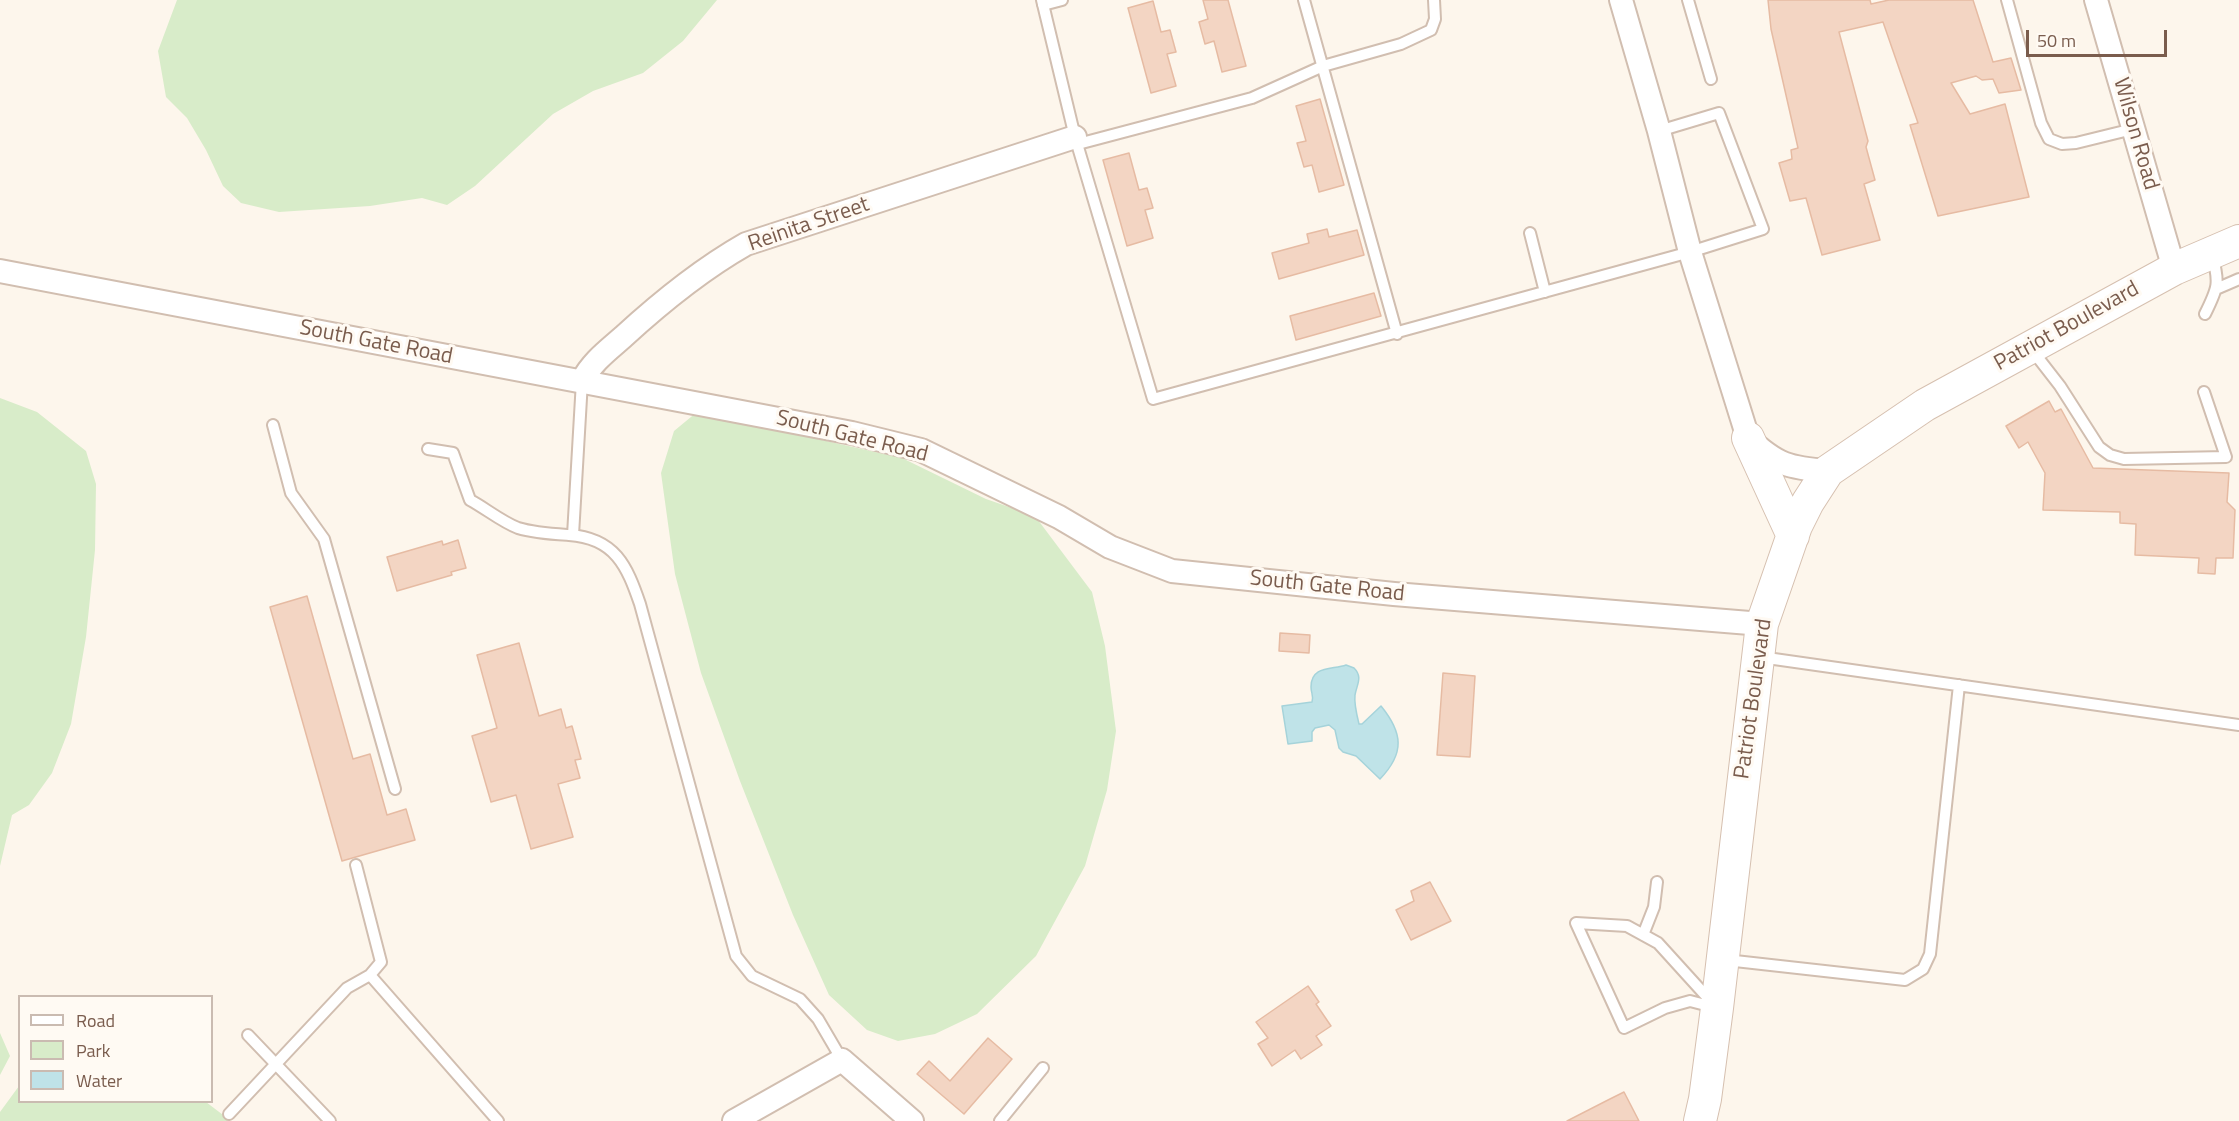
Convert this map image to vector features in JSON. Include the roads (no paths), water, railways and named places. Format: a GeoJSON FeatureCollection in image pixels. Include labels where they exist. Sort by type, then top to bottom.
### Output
{"type":"FeatureCollection","features":[{"type":"Feature","properties":{"kind":"street"},"geometry":{"type":"LineString","coordinates":[[1621,0],[1659,131],[1690,252],[1748,438],[1792,539]]}},
{"type":"Feature","properties":{"kind":"street","name":"Wilson Road"},"geometry":{"type":"LineString","coordinates":[[2096,0],[2174,269]]}},
{"type":"Feature","properties":{"kind":"street","name":"Reinita Street"},"geometry":{"type":"LineString","coordinates":[[582,381],[590,366],[645,316],[725,256],[746,244],[1077,141]]}},
{"type":"Feature","properties":{"kind":"street","name":"Patriot Boulevard"},"geometry":{"type":"LineString","coordinates":[[1700,1121],[1705,1100],[1723,960],[1762,624],[1772,592],[1808,502],[1828,471],[1925,405],[2174,269],[2225,247]]}},
{"type":"Feature","properties":{"kind":"street","name":"South Gate Road"},"geometry":{"type":"LineString","coordinates":[[0,271],[852,433],[921,450],[1059,516],[1110,547],[1172,571],[1406,595],[1762,624]]}},
{"type":"Feature","properties":{"kind":"street"},"geometry":{"type":"LineString","coordinates":[[1748,438],[1779,462],[1796,469],[1828,471]]}},
{"type":"Feature","properties":{"kind":"street"},"geometry":{"type":"LineString","coordinates":[[734,1121],[842,1060],[912,1121]]}},
{"type":"Feature","properties":{"kind":"lane"},"geometry":{"type":"LineString","coordinates":[[1062,0],[1043,3],[1077,141],[1153,399],[1397,334],[1690,252],[1763,229],[1719,113],[1659,131]]}},
{"type":"Feature","properties":{"kind":"lane"},"geometry":{"type":"LineString","coordinates":[[1304,0],[1397,334]]}},
{"type":"Feature","properties":{"kind":"lane"},"geometry":{"type":"LineString","coordinates":[[1077,141],[1252,98],[1323,66],[1401,44],[1431,30],[1435,19],[1434,0]]}},
{"type":"Feature","properties":{"kind":"lane"},"geometry":{"type":"LineString","coordinates":[[1689,0],[1711,79]]}},
{"type":"Feature","properties":{"kind":"lane"},"geometry":{"type":"LineString","coordinates":[[2007,0],[2041,123],[2049,139],[2062,144],[2076,143],[2133,129]]}},
{"type":"Feature","properties":{"kind":"lane"},"geometry":{"type":"LineString","coordinates":[[1530,233],[1545,292]]}},
{"type":"Feature","properties":{"kind":"lane"},"geometry":{"type":"LineString","coordinates":[[2205,314],[2216,289],[2225,247]]}},
{"type":"Feature","properties":{"kind":"lane"},"geometry":{"type":"LineString","coordinates":[[2216,289],[2239,279]]}},
{"type":"Feature","properties":{"kind":"lane"},"geometry":{"type":"LineString","coordinates":[[2030,347],[2060,387],[2099,447],[2110,455],[2124,459],[2226,457],[2204,392]]}},
{"type":"Feature","properties":{"kind":"lane"},"geometry":{"type":"LineString","coordinates":[[573,535],[582,381]]}},
{"type":"Feature","properties":{"kind":"lane"},"geometry":{"type":"LineString","coordinates":[[273,425],[291,493],[324,538],[395,789]]}},
{"type":"Feature","properties":{"kind":"lane"},"geometry":{"type":"LineString","coordinates":[[428,449],[453,453],[470,500],[518,528],[596,540],[619,556],[640,604],[736,956],[752,976],[800,999],[818,1019],[842,1060]]}},
{"type":"Feature","properties":{"kind":"lane"},"geometry":{"type":"LineString","coordinates":[[1757,657],[2239,725]]}},
{"type":"Feature","properties":{"kind":"lane"},"geometry":{"type":"LineString","coordinates":[[1723,960],[1905,980],[1923,969],[1930,954],[1959,685]]}},
{"type":"Feature","properties":{"kind":"lane"},"geometry":{"type":"LineString","coordinates":[[229,1114],[347,988],[370,975],[381,962],[356,865]]}},
{"type":"Feature","properties":{"kind":"lane"},"geometry":{"type":"LineString","coordinates":[[1643,935],[1654,907],[1657,882]]}},
{"type":"Feature","properties":{"kind":"lane"},"geometry":{"type":"LineString","coordinates":[[1576,923],[1627,926],[1658,944],[1717,1008],[1690,1001],[1665,1008],[1624,1028],[1576,923]]}},
{"type":"Feature","properties":{"kind":"lane"},"geometry":{"type":"LineString","coordinates":[[370,975],[498,1121]]}},
{"type":"Feature","properties":{"kind":"lane"},"geometry":{"type":"LineString","coordinates":[[248,1035],[330,1121]]}},
{"type":"Feature","properties":{"kind":"lane"},"geometry":{"type":"LineString","coordinates":[[1000,1121],[1043,1068]]}},
{"type":"Feature","properties":{"kind":"water"},"geometry":{"type":"Polygon","coordinates":[[[1346,665],[1354,668],[1358,674],[1359,681],[1355,698],[1359,724],[1362,724],[1381,706],[1394,725],[1397,734],[1397,752],[1394,760],[1380,779],[1356,756],[1343,752],[1339,748],[1335,730],[1329,725],[1315,728],[1312,732],[1312,741],[1288,744],[1282,706],[1312,702],[1311,687],[1315,675],[1324,670],[1346,665]]]}}]}
